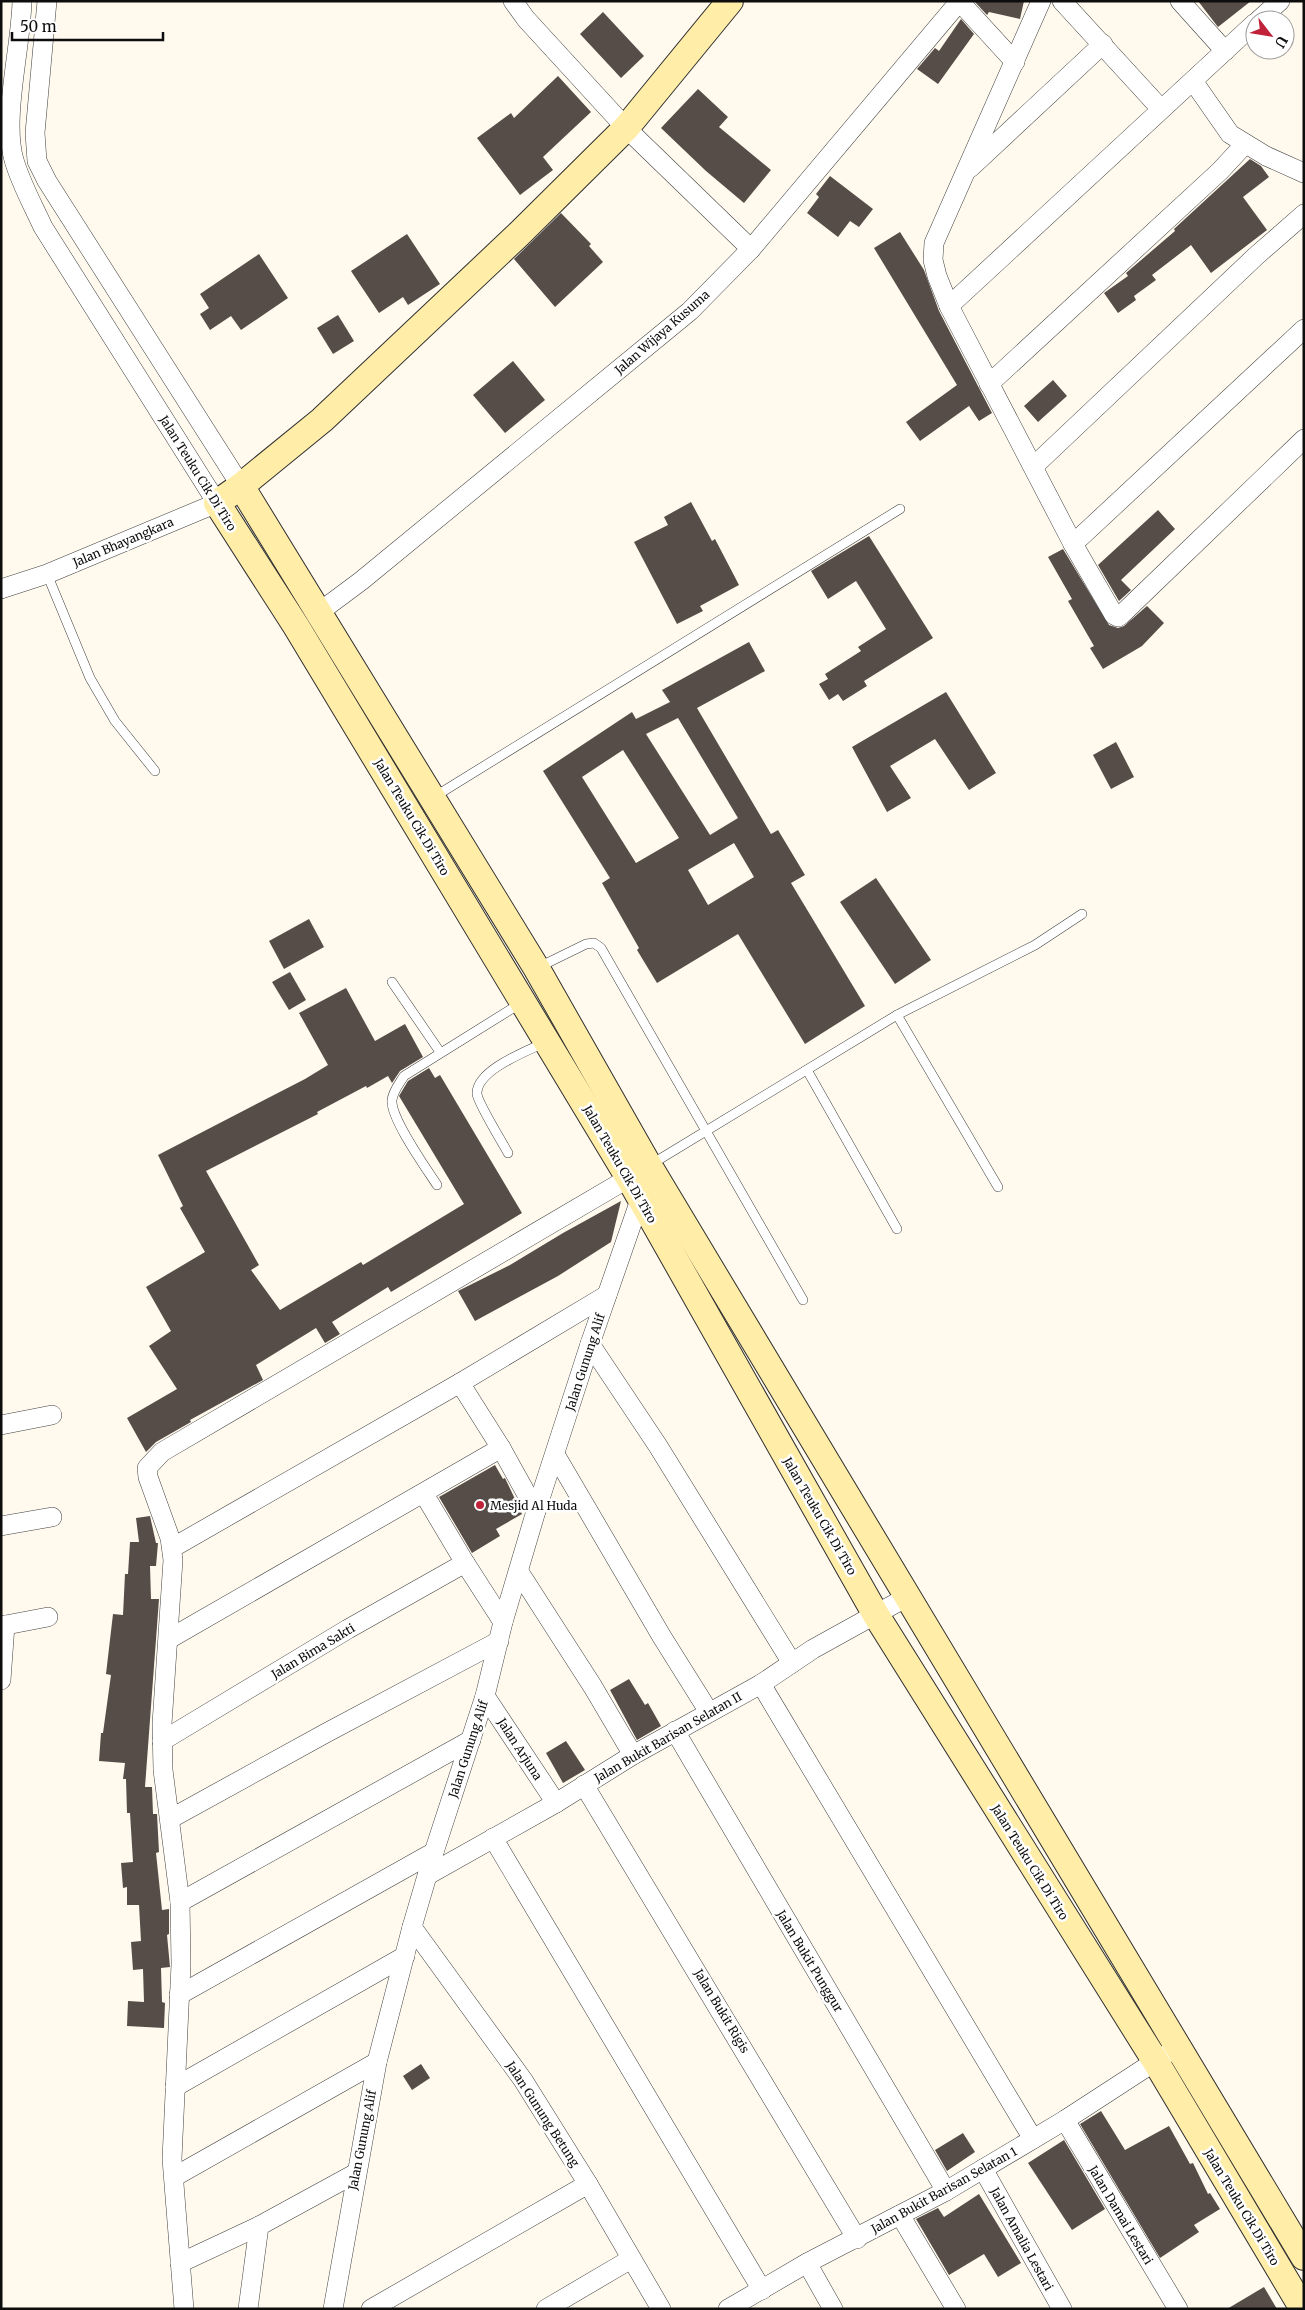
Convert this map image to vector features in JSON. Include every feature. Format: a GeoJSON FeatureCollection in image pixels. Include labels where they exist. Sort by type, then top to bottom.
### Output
{"type":"FeatureCollection","features":[{"type":"Feature","properties":{"kind":"street","name":"Jalan Teuku Cik Di Tiro"},"geometry":{"type":"LineString","coordinates":[[22,1],[11,137],[14,160],[43,227],[350,715],[548,1041],[907,1597],[1304,2257]]}},
{"type":"Feature","properties":{"kind":"street","name":"Jalan Teuku Cik Di Tiro"},"geometry":{"type":"LineString","coordinates":[[47,1],[35,133],[37,161],[47,181],[241,486],[434,798],[537,969],[639,1181],[876,1615],[1156,2062],[1303,2309]]}},
{"type":"Feature","properties":{"kind":"street"},"geometry":{"type":"LineString","coordinates":[[513,1],[526,19],[626,128],[751,249]]}},
{"type":"Feature","properties":{"kind":"street","name":"Jalan Bhayangkara"},"geometry":{"type":"LineString","coordinates":[[1,588],[47,574],[217,502],[241,486],[322,420],[519,234],[626,128],[730,1]]}},
{"type":"Feature","properties":{"kind":"street"},"geometry":{"type":"LineString","coordinates":[[959,1],[1015,62]]}},
{"type":"Feature","properties":{"kind":"street","name":"Jalan Wijaya Kusuma"},"geometry":{"type":"LineString","coordinates":[[318,613],[361,582],[690,311],[751,249],[959,1]]}},
{"type":"Feature","properties":{"kind":"street"},"geometry":{"type":"LineString","coordinates":[[1041,1],[934,243],[934,260],[937,276],[950,306],[989,384],[1034,466],[1073,544],[1114,615],[1118,617],[1304,439]]}},
{"type":"Feature","properties":{"kind":"street"},"geometry":{"type":"LineString","coordinates":[[1062,1],[1161,110]]}},
{"type":"Feature","properties":{"kind":"street"},"geometry":{"type":"LineString","coordinates":[[1180,1],[1225,51]]}},
{"type":"Feature","properties":{"kind":"street"},"geometry":{"type":"LineString","coordinates":[[1270,10],[1280,1]]}},
{"type":"Feature","properties":{"kind":"street"},"geometry":{"type":"LineString","coordinates":[[950,306],[1245,33]]}},
{"type":"Feature","properties":{"kind":"street"},"geometry":{"type":"LineString","coordinates":[[963,174],[1102,44]]}},
{"type":"Feature","properties":{"kind":"street"},"geometry":{"type":"LineString","coordinates":[[1193,81],[1230,134],[1245,144],[1304,173]]}},
{"type":"Feature","properties":{"kind":"street"},"geometry":{"type":"LineString","coordinates":[[11,137],[35,133]]}},
{"type":"Feature","properties":{"kind":"street"},"geometry":{"type":"LineString","coordinates":[[989,384],[1220,171],[1245,144]]}},
{"type":"Feature","properties":{"kind":"street"},"geometry":{"type":"LineString","coordinates":[[1034,466],[1256,256],[1304,214]]}},
{"type":"Feature","properties":{"kind":"street"},"geometry":{"type":"LineString","coordinates":[[1073,544],[1304,329]]}},
{"type":"Feature","properties":{"kind":"street"},"geometry":{"type":"LineString","coordinates":[[350,715],[372,700]]}},
{"type":"Feature","properties":{"kind":"street"},"geometry":{"type":"LineString","coordinates":[[184,2309],[172,2159],[180,1995],[180,1902],[163,1770],[162,1741],[173,1560],[170,1538],[148,1477],[147,1468],[162,1452],[639,1181]]}},
{"type":"Feature","properties":{"kind":"street","name":"Jalan Gunung Alif"},"geometry":{"type":"LineString","coordinates":[[333,2309],[377,2062],[412,1927],[434,1852],[485,1696],[503,1622],[536,1511],[556,1456],[607,1295],[639,1181]]}},
{"type":"Feature","properties":{"kind":"street"},"geometry":{"type":"LineString","coordinates":[[172,1548],[460,1383],[607,1295]]}},
{"type":"Feature","properties":{"kind":"street"},"geometry":{"type":"LineString","coordinates":[[590,1344],[663,1454],[792,1663]]}},
{"type":"Feature","properties":{"kind":"street"},"geometry":{"type":"LineString","coordinates":[[460,1383],[502,1448],[536,1511]]}},
{"type":"Feature","properties":{"kind":"street"},"geometry":{"type":"LineString","coordinates":[[1,1425],[52,1415]]}},
{"type":"Feature","properties":{"kind":"street"},"geometry":{"type":"LineString","coordinates":[[169,1639],[502,1448]]}},
{"type":"Feature","properties":{"kind":"street"},"geometry":{"type":"LineString","coordinates":[[556,1456],[662,1638],[709,1712]]}},
{"type":"Feature","properties":{"kind":"street"},"geometry":{"type":"LineString","coordinates":[[424,1494],[464,1563],[503,1622]]}},
{"type":"Feature","properties":{"kind":"street"},"geometry":{"type":"LineString","coordinates":[[1,1526],[52,1517]]}},
{"type":"Feature","properties":{"kind":"street","name":"Jalan Bima Sakti"},"geometry":{"type":"LineString","coordinates":[[162,1741],[464,1563]]}},
{"type":"Feature","properties":{"kind":"street"},"geometry":{"type":"LineString","coordinates":[[519,1572],[593,1687],[632,1755]]}},
{"type":"Feature","properties":{"kind":"street","name":"Jalan Bukit Barisan Selatan II"},"geometry":{"type":"LineString","coordinates":[[428,1875],[556,1803],[632,1755],[761,1684],[813,1649],[907,1597]]}},
{"type":"Feature","properties":{"kind":"street"},"geometry":{"type":"LineString","coordinates":[[1,1680],[3,1626],[48,1617]]}},
{"type":"Feature","properties":{"kind":"street"},"geometry":{"type":"LineString","coordinates":[[170,1819],[499,1641]]}},
{"type":"Feature","properties":{"kind":"street"},"geometry":{"type":"LineString","coordinates":[[761,1684],[1033,2139]]}},
{"type":"Feature","properties":{"kind":"street","name":"Jalan Arjuna"},"geometry":{"type":"LineString","coordinates":[[485,1696],[556,1803]]}},
{"type":"Feature","properties":{"kind":"street","name":"Jalan Bukit Punggur"},"geometry":{"type":"LineString","coordinates":[[675,1731],[946,2191]]}},
{"type":"Feature","properties":{"kind":"street"},"geometry":{"type":"LineString","coordinates":[[180,1902],[471,1740]]}},
{"type":"Feature","properties":{"kind":"street","name":"Jalan Bukit Rigis"},"geometry":{"type":"LineString","coordinates":[[584,1785],[857,2239]]}},
{"type":"Feature","properties":{"kind":"street"},"geometry":{"type":"LineString","coordinates":[[493,1838],[762,2290]]}},
{"type":"Feature","properties":{"kind":"street"},"geometry":{"type":"LineString","coordinates":[[180,1995],[434,1852]]}},
{"type":"Feature","properties":{"kind":"street","name":"Jalan Gunung Betung"},"geometry":{"type":"LineString","coordinates":[[412,1927],[523,2080],[588,2184],[661,2309]]}},
{"type":"Feature","properties":{"kind":"street"},"geometry":{"type":"LineString","coordinates":[[175,2087],[405,1956]]}},
{"type":"Feature","properties":{"kind":"street","name":"Jalan Bukit Barisan Selatan 1"},"geometry":{"type":"LineString","coordinates":[[728,2309],[807,2263],[857,2239],[946,2191],[1065,2120],[1156,2062],[1178,2045]]}},
{"type":"Feature","properties":{"kind":"street"},"geometry":{"type":"LineString","coordinates":[[174,2177],[377,2062]]}},
{"type":"Feature","properties":{"kind":"street","name":"Jalan Damai Lestari"},"geometry":{"type":"LineString","coordinates":[[1065,2120],[1178,2309]]}},
{"type":"Feature","properties":{"kind":"street","name":"Jalan Amalia Lestari"},"geometry":{"type":"LineString","coordinates":[[983,2169],[1062,2309]]}},
{"type":"Feature","properties":{"kind":"street"},"geometry":{"type":"LineString","coordinates":[[180,2263],[259,2226],[356,2173]]}},
{"type":"Feature","properties":{"kind":"street"},"geometry":{"type":"LineString","coordinates":[[371,2309],[588,2184]]}},
{"type":"Feature","properties":{"kind":"street"},"geometry":{"type":"LineString","coordinates":[[900,2216],[956,2309]]}},
{"type":"Feature","properties":{"kind":"street"},"geometry":{"type":"LineString","coordinates":[[248,2309],[259,2226]]}},
{"type":"Feature","properties":{"kind":"street"},"geometry":{"type":"LineString","coordinates":[[546,2309],[631,2259]]}},
{"type":"Feature","properties":{"kind":"street"},"geometry":{"type":"LineString","coordinates":[[807,2263],[833,2309]]}},
{"type":"Feature","properties":{"kind":"lane"},"geometry":{"type":"LineString","coordinates":[[434,798],[900,509]]}},
{"type":"Feature","properties":{"kind":"lane"},"geometry":{"type":"LineString","coordinates":[[47,574],[90,678],[115,721],[155,771]]}},
{"type":"Feature","properties":{"kind":"lane"},"geometry":{"type":"LineString","coordinates":[[639,1181],[705,1131],[898,1015],[1035,945],[1082,914]]}},
{"type":"Feature","properties":{"kind":"lane"},"geometry":{"type":"LineString","coordinates":[[537,969],[586,944],[594,943],[601,948],[803,1300]]}},
{"type":"Feature","properties":{"kind":"lane"},"geometry":{"type":"LineString","coordinates":[[392,982],[440,1052]]}},
{"type":"Feature","properties":{"kind":"lane"},"geometry":{"type":"LineString","coordinates":[[437,1185],[395,1117],[392,1102],[395,1089],[404,1076],[524,1001]]}},
{"type":"Feature","properties":{"kind":"lane"},"geometry":{"type":"LineString","coordinates":[[898,1015],[998,1187]]}},
{"type":"Feature","properties":{"kind":"lane"},"geometry":{"type":"LineString","coordinates":[[508,1153],[477,1095],[479,1083],[486,1073],[548,1041]]}},
{"type":"Feature","properties":{"kind":"lane"},"geometry":{"type":"LineString","coordinates":[[807,1070],[897,1229]]}},
{"type":"Feature","properties":{"kind":"building"},"geometry":{"type":"Polygon","coordinates":[[[974,1],[1024,1],[1020,19],[989,12],[987,15],[974,1]]]}},
{"type":"Feature","properties":{"kind":"building"},"geometry":{"type":"Polygon","coordinates":[[[1198,1],[1251,1],[1218,27],[1198,1]]]}},
{"type":"Feature","properties":{"kind":"building"},"geometry":{"type":"Polygon","coordinates":[[[603,12],[644,56],[621,78],[580,34],[603,12]]]}},
{"type":"Feature","properties":{"kind":"building"},"geometry":{"type":"Polygon","coordinates":[[[961,19],[974,34],[938,84],[917,69],[935,48],[939,51],[961,19]]]}},
{"type":"Feature","properties":{"kind":"building"},"geometry":{"type":"Polygon","coordinates":[[[558,76],[591,112],[543,157],[553,170],[520,195],[477,138],[511,113],[514,118],[558,76]]]}},
{"type":"Feature","properties":{"kind":"building"},"geometry":{"type":"Polygon","coordinates":[[[698,89],[728,117],[719,127],[771,170],[744,203],[706,171],[661,128],[698,89]]]}},
{"type":"Feature","properties":{"kind":"building"},"geometry":{"type":"Polygon","coordinates":[[[1250,159],[1261,166],[1269,177],[1243,197],[1267,230],[1211,273],[1191,245],[1152,275],[1156,280],[1134,296],[1136,300],[1118,313],[1104,293],[1128,276],[1126,273],[1175,231],[1174,229],[1250,159]]]}},
{"type":"Feature","properties":{"kind":"building"},"geometry":{"type":"Polygon","coordinates":[[[830,176],[873,209],[859,227],[850,221],[838,237],[807,213],[819,197],[816,194],[830,176]]]}},
{"type":"Feature","properties":{"kind":"building"},"geometry":{"type":"Polygon","coordinates":[[[561,213],[591,244],[589,246],[603,262],[555,307],[514,259],[561,213]]]}},
{"type":"Feature","properties":{"kind":"building"},"geometry":{"type":"Polygon","coordinates":[[[900,232],[924,270],[939,311],[992,413],[979,421],[969,406],[920,441],[906,422],[957,385],[874,248],[900,232]]]}},
{"type":"Feature","properties":{"kind":"building"},"geometry":{"type":"Polygon","coordinates":[[[407,234],[440,284],[408,305],[403,297],[379,313],[351,271],[407,234]]]}},
{"type":"Feature","properties":{"kind":"building"},"geometry":{"type":"Polygon","coordinates":[[[259,254],[288,298],[241,330],[231,316],[210,330],[200,314],[209,308],[200,294],[259,254]]]}},
{"type":"Feature","properties":{"kind":"building"},"geometry":{"type":"Polygon","coordinates":[[[338,315],[354,341],[333,354],[317,328],[338,315]]]}},
{"type":"Feature","properties":{"kind":"building"},"geometry":{"type":"Polygon","coordinates":[[[513,361],[545,400],[505,433],[473,395],[513,361]]]}},
{"type":"Feature","properties":{"kind":"building"},"geometry":{"type":"Polygon","coordinates":[[[1053,380],[1067,396],[1038,422],[1024,406],[1053,380]]]}},
{"type":"Feature","properties":{"kind":"building"},"geometry":{"type":"Polygon","coordinates":[[[691,502],[712,541],[715,539],[739,585],[700,606],[703,611],[677,624],[634,542],[668,525],[664,517],[691,502]]]}},
{"type":"Feature","properties":{"kind":"building"},"geometry":{"type":"Polygon","coordinates":[[[1158,510],[1175,529],[1121,580],[1131,590],[1119,601],[1098,565],[1158,510]]]}},
{"type":"Feature","properties":{"kind":"building"},"geometry":{"type":"Polygon","coordinates":[[[869,536],[933,638],[864,681],[867,686],[843,701],[838,694],[829,700],[819,684],[828,679],[825,674],[861,651],[858,647],[886,629],[856,581],[828,599],[811,571],[869,536]]]}},
{"type":"Feature","properties":{"kind":"building"},"geometry":{"type":"Polygon","coordinates":[[[1063,549],[1109,625],[1118,628],[1124,626],[1147,606],[1164,623],[1142,646],[1103,669],[1090,648],[1094,646],[1068,601],[1072,599],[1048,557],[1063,549]]]}},
{"type":"Feature","properties":{"kind":"building"},"geometry":{"type":"Polygon","coordinates":[[[749,642],[765,671],[697,708],[771,834],[778,830],[805,875],[791,883],[865,1006],[805,1044],[738,934],[657,983],[637,950],[639,948],[602,883],[610,878],[543,771],[632,712],[636,719],[670,702],[662,690],[749,642]],[[678,718],[646,734],[710,835],[738,818],[678,718]],[[623,750],[582,777],[636,863],[679,838],[623,750]],[[734,843],[688,870],[708,905],[754,877],[734,843]]]}},
{"type":"Feature","properties":{"kind":"building"},"geometry":{"type":"Polygon","coordinates":[[[946,692],[996,773],[969,790],[935,739],[890,766],[911,798],[887,812],[852,747],[946,692]]]}},
{"type":"Feature","properties":{"kind":"building"},"geometry":{"type":"Polygon","coordinates":[[[1116,742],[1134,777],[1111,789],[1093,755],[1116,742]]]}},
{"type":"Feature","properties":{"kind":"building"},"geometry":{"type":"Polygon","coordinates":[[[876,878],[931,960],[895,984],[840,902],[876,878]]]}},
{"type":"Feature","properties":{"kind":"building"},"geometry":{"type":"Polygon","coordinates":[[[309,919],[324,947],[284,969],[269,941],[309,919]]]}},
{"type":"Feature","properties":{"kind":"building"},"geometry":{"type":"Polygon","coordinates":[[[290,972],[306,1000],[289,1010],[272,982],[290,972]]]}},
{"type":"Feature","properties":{"kind":"building"},"geometry":{"type":"Polygon","coordinates":[[[346,988],[375,1041],[405,1024],[423,1057],[400,1071],[392,1083],[388,1076],[367,1088],[366,1086],[317,1112],[318,1114],[206,1171],[259,1265],[251,1270],[280,1310],[361,1262],[363,1265],[464,1204],[399,1096],[408,1081],[429,1068],[435,1078],[440,1075],[522,1213],[391,1292],[388,1287],[332,1322],[340,1334],[325,1343],[316,1328],[256,1365],[263,1380],[190,1420],[191,1422],[156,1442],[146,1452],[127,1418],[177,1389],[149,1346],[171,1331],[146,1287],[205,1252],[180,1208],[183,1206],[158,1155],[305,1079],[328,1065],[299,1013],[346,988]]]}},
{"type":"Feature","properties":{"kind":"building"},"geometry":{"type":"Polygon","coordinates":[[[621,1201],[611,1242],[558,1276],[475,1321],[458,1291],[510,1265],[621,1201]]]}},
{"type":"Feature","properties":{"kind":"building","name":"Mesjid Al Huda"},"geometry":{"type":"Polygon","coordinates":[[[495,1465],[503,1479],[505,1478],[522,1514],[496,1529],[500,1536],[472,1553],[439,1497],[495,1465]]]}},
{"type":"Feature","properties":{"kind":"building"},"geometry":{"type":"Polygon","coordinates":[[[150,1516],[156,1543],[158,1543],[156,1566],[150,1566],[151,1599],[159,1599],[145,1787],[152,1787],[153,1814],[157,1814],[159,1852],[156,1853],[162,1910],[169,1909],[169,1934],[167,1935],[170,1967],[161,1968],[162,2002],[165,2003],[164,2028],[127,2026],[128,2001],[144,2002],[143,1969],[133,1970],[131,1942],[141,1941],[139,1905],[127,1905],[127,1887],[123,1888],[121,1863],[133,1862],[130,1813],[127,1813],[126,1779],[123,1779],[125,1763],[99,1761],[101,1733],[103,1733],[111,1675],[106,1674],[113,1614],[123,1615],[125,1574],[128,1574],[130,1542],[139,1542],[136,1518],[150,1516]]]}},
{"type":"Feature","properties":{"kind":"building"},"geometry":{"type":"Polygon","coordinates":[[[629,1679],[645,1705],[648,1703],[661,1726],[637,1740],[610,1690],[629,1679]]]}},
{"type":"Feature","properties":{"kind":"building"},"geometry":{"type":"Polygon","coordinates":[[[566,1741],[585,1770],[563,1783],[546,1753],[566,1741]]]}},
{"type":"Feature","properties":{"kind":"building"},"geometry":{"type":"Polygon","coordinates":[[[421,2064],[430,2078],[412,2090],[403,2076],[421,2064]]]}},
{"type":"Feature","properties":{"kind":"building"},"geometry":{"type":"Polygon","coordinates":[[[1101,2111],[1125,2150],[1169,2126],[1190,2164],[1193,2163],[1208,2194],[1210,2193],[1220,2209],[1194,2225],[1199,2232],[1160,2258],[1080,2124],[1101,2111]]]}},
{"type":"Feature","properties":{"kind":"building"},"geometry":{"type":"Polygon","coordinates":[[[963,2133],[975,2152],[947,2171],[935,2150],[963,2133]]]}},
{"type":"Feature","properties":{"kind":"building"},"geometry":{"type":"Polygon","coordinates":[[[1064,2140],[1105,2209],[1072,2230],[1028,2163],[1064,2140]]]}},
{"type":"Feature","properties":{"kind":"building"},"geometry":{"type":"Polygon","coordinates":[[[979,2194],[1021,2263],[998,2277],[984,2254],[949,2275],[916,2219],[938,2208],[944,2217],[979,2194]]]}},
{"type":"Feature","properties":{"kind":"building"},"geometry":{"type":"Polygon","coordinates":[[[1264,2287],[1277,2309],[1227,2309],[1264,2287]]]}},
{"type":"Feature","properties":{"kind":"place","name":"Mesjid Al Huda"},"geometry":{"type":"Point","coordinates":[480,1505]}}]}
